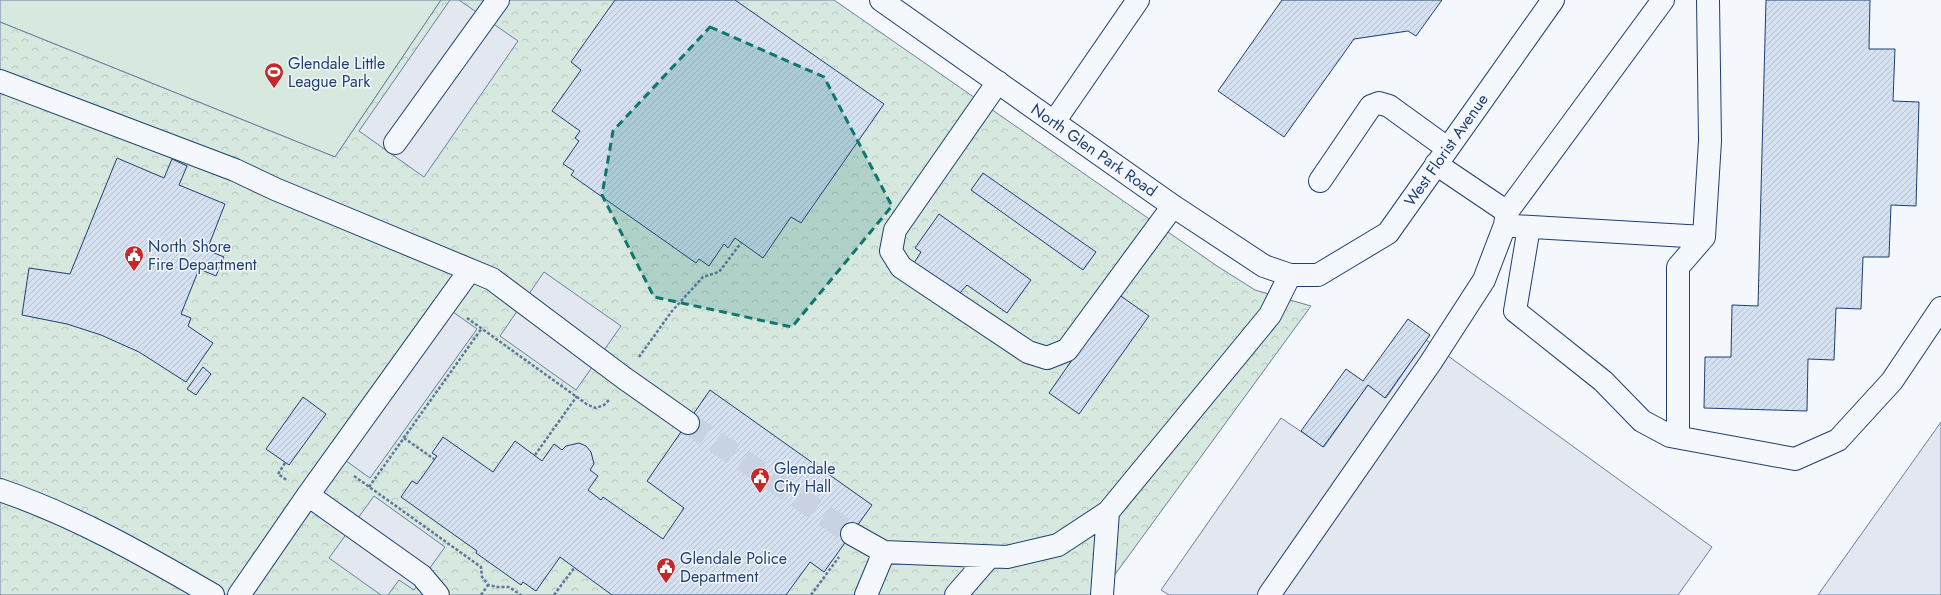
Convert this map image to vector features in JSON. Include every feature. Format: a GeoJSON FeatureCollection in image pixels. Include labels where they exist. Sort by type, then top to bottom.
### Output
{"type":"FeatureCollection","features":[{"type":"Feature","properties":{"kind":"street"},"geometry":{"type":"LineString","coordinates":[[395,143],[498,0]]}},
{"type":"Feature","properties":{"kind":"street","name":"North Glen Park Road"},"geometry":{"type":"LineString","coordinates":[[881,0],[1172,206],[1264,266],[1290,275],[1318,275]]}},
{"type":"Feature","properties":{"kind":"street"},"geometry":{"type":"LineString","coordinates":[[1054,122],[1138,0]]}},
{"type":"Feature","properties":{"kind":"street","name":"West Florist Avenue"},"geometry":{"type":"LineString","coordinates":[[1318,275],[1388,233],[1552,0]]}},
{"type":"Feature","properties":{"kind":"street"},"geometry":{"type":"LineString","coordinates":[[1269,595],[1431,362],[1484,280],[1506,219],[1663,0]]}},
{"type":"Feature","properties":{"kind":"street"},"geometry":{"type":"LineString","coordinates":[[1678,437],[1678,267],[1704,237],[1710,141],[1708,0]]}},
{"type":"Feature","properties":{"kind":"street"},"geometry":{"type":"LineString","coordinates":[[0,81],[235,170],[275,189],[492,279],[688,423]]}},
{"type":"Feature","properties":{"kind":"street"},"geometry":{"type":"LineString","coordinates":[[998,82],[895,230],[891,251],[902,267],[1028,352],[1048,358],[1067,350],[1172,206]]}},
{"type":"Feature","properties":{"kind":"street"},"geometry":{"type":"LineString","coordinates":[[1320,180],[1371,106],[1379,103],[1389,106],[1506,219],[1529,226],[1704,237]]}},
{"type":"Feature","properties":{"kind":"street"},"geometry":{"type":"LineString","coordinates":[[1529,226],[1515,311],[1603,381],[1642,421],[1670,436],[1795,459],[1838,440],[1892,381],[1941,308]]}},
{"type":"Feature","properties":{"kind":"street"},"geometry":{"type":"LineString","coordinates":[[239,595],[308,495],[470,270]]}},
{"type":"Feature","properties":{"kind":"street"},"geometry":{"type":"LineString","coordinates":[[853,534],[884,552],[1007,557],[1058,545],[1108,512],[1270,315],[1290,275]]}},
{"type":"Feature","properties":{"kind":"street"},"geometry":{"type":"LineString","coordinates":[[0,490],[42,505],[113,538],[213,595]]}},
{"type":"Feature","properties":{"kind":"street"},"geometry":{"type":"LineString","coordinates":[[308,495],[422,576],[438,595]]}},
{"type":"Feature","properties":{"kind":"street"},"geometry":{"type":"LineString","coordinates":[[1102,595],[1108,512]]}},
{"type":"Feature","properties":{"kind":"street"},"geometry":{"type":"LineString","coordinates":[[866,595],[884,552]]}},
{"type":"Feature","properties":{"kind":"street"},"geometry":{"type":"LineString","coordinates":[[956,595],[989,556]]}},
{"type":"Feature","properties":{"kind":"path"},"geometry":{"type":"LineString","coordinates":[[683,301],[703,277],[719,272],[741,243]]}},
{"type":"Feature","properties":{"kind":"path"},"geometry":{"type":"LineString","coordinates":[[369,487],[482,328]]}},
{"type":"Feature","properties":{"kind":"path"},"geometry":{"type":"LineString","coordinates":[[535,455],[576,396]]}},
{"type":"Feature","properties":{"kind":"path"},"geometry":{"type":"LineString","coordinates":[[404,438],[434,459]]}},
{"type":"Feature","properties":{"kind":"path"},"geometry":{"type":"LineString","coordinates":[[349,472],[481,567],[482,577],[488,585],[509,587],[521,595]]}},
{"type":"Feature","properties":{"kind":"path"},"geometry":{"type":"LineString","coordinates":[[811,595],[853,534]]}},
{"type":"Feature","properties":{"kind":"path"},"geometry":{"type":"LineString","coordinates":[[554,595],[574,568]]}},
{"type":"Feature","properties":{"kind":"path"},"geometry":{"type":"LineString","coordinates":[[481,595],[488,585]]}},
{"type":"Feature","properties":{"kind":"highlighted area"},"geometry":{"type":"Polygon","coordinates":[[[710,27],[824,77],[892,206],[792,327],[654,297],[602,195],[613,131],[710,27]]]}},
{"type":"Feature","properties":{"kind":"green space","name":"Glendale Little League Park"},"geometry":{"type":"Polygon","coordinates":[[[0,0],[441,0],[335,157],[0,22],[0,0]]]}},
{"type":"Feature","properties":{"kind":"green space"},"geometry":{"type":"Polygon","coordinates":[[[441,0],[834,0],[1217,266],[1255,290],[1311,306],[1100,595],[0,595],[0,22],[335,157],[441,0]]]}},
{"type":"Feature","properties":{"kind":"shaded area"},"geometry":{"type":"Polygon","coordinates":[[[450,0],[459,0],[518,41],[424,177],[359,131],[450,0]]]}},
{"type":"Feature","properties":{"kind":"shaded area"},"geometry":{"type":"Polygon","coordinates":[[[544,272],[621,326],[576,390],[500,336],[544,272]]]}},
{"type":"Feature","properties":{"kind":"shaded area"},"geometry":{"type":"Polygon","coordinates":[[[435,299],[477,329],[370,478],[328,448],[435,299]]]}},
{"type":"Feature","properties":{"kind":"shaded area"},"geometry":{"type":"Polygon","coordinates":[[[1426,340],[1712,547],[1678,595],[1169,595],[1161,590],[1281,418],[1324,447],[1368,385],[1386,398],[1426,340]]]}},
{"type":"Feature","properties":{"kind":"shaded area"},"geometry":{"type":"Polygon","coordinates":[[[1941,422],[1941,595],[1818,595],[1941,422]]]}},
{"type":"Feature","properties":{"kind":"shaded area"},"geometry":{"type":"Polygon","coordinates":[[[374,496],[445,547],[414,590],[399,580],[388,595],[381,595],[329,558],[374,496]]]}},
{"type":"Feature","properties":{"kind":"building"},"geometry":{"type":"Polygon","coordinates":[[[615,0],[735,0],[884,104],[801,223],[791,217],[763,258],[735,238],[728,248],[724,244],[709,266],[699,259],[696,263],[571,175],[574,171],[563,164],[579,141],[575,138],[580,131],[552,111],[581,70],[571,62],[615,0]]]}},
{"type":"Feature","properties":{"kind":"building"},"geometry":{"type":"Polygon","coordinates":[[[1282,0],[1442,0],[1416,36],[1408,31],[1354,39],[1284,137],[1218,91],[1282,0]]]}},
{"type":"Feature","properties":{"kind":"building"},"geometry":{"type":"Polygon","coordinates":[[[1766,0],[1870,0],[1869,49],[1895,49],[1893,101],[1919,102],[1916,206],[1891,205],[1889,257],[1863,257],[1861,309],[1836,308],[1834,360],[1808,359],[1807,411],[1704,408],[1705,357],[1731,357],[1732,305],[1758,306],[1766,0]]]}},
{"type":"Feature","properties":{"kind":"building","name":"North Shore Fire Department"},"geometry":{"type":"Polygon","coordinates":[[[117,158],[164,178],[172,159],[187,166],[179,185],[225,204],[207,250],[224,257],[216,276],[199,269],[181,314],[191,318],[188,326],[213,343],[186,382],[139,352],[101,335],[67,324],[22,315],[29,268],[70,274],[117,158]]]}},
{"type":"Feature","properties":{"kind":"building"},"geometry":{"type":"Polygon","coordinates":[[[983,173],[1096,252],[1083,270],[971,190],[983,173]]]}},
{"type":"Feature","properties":{"kind":"building"},"geometry":{"type":"Polygon","coordinates":[[[939,214],[1031,280],[1007,313],[967,285],[959,294],[914,263],[921,252],[915,248],[939,214]]]}},
{"type":"Feature","properties":{"kind":"building"},"geometry":{"type":"Polygon","coordinates":[[[1118,294],[1149,316],[1079,414],[1049,393],[1118,294]]]}},
{"type":"Feature","properties":{"kind":"building"},"geometry":{"type":"Polygon","coordinates":[[[1408,319],[1430,335],[1385,398],[1368,385],[1323,447],[1301,431],[1346,369],[1363,381],[1408,319]]]}},
{"type":"Feature","properties":{"kind":"building"},"geometry":{"type":"Polygon","coordinates":[[[203,367],[211,374],[196,395],[187,389],[203,367]]]}},
{"type":"Feature","properties":{"kind":"building","name":"Glendale City Hall"},"geometry":{"type":"Polygon","coordinates":[[[710,390],[872,505],[824,572],[810,562],[786,595],[612,595],[560,557],[536,591],[523,582],[521,585],[476,553],[477,551],[401,497],[412,481],[417,484],[437,456],[432,453],[443,437],[493,472],[515,441],[542,461],[554,444],[562,450],[566,446],[579,443],[586,446],[591,452],[594,464],[590,470],[598,476],[588,490],[601,500],[603,497],[663,539],[684,508],[647,481],[710,390]]]}},
{"type":"Feature","properties":{"kind":"building"},"geometry":{"type":"Polygon","coordinates":[[[303,397],[326,414],[289,465],[266,449],[303,397]]]}},
{"type":"Feature","properties":{"kind":"tunnel"},"geometry":{"type":"LineString","coordinates":[[688,423],[852,534]]}},
{"type":"Feature","properties":{"kind":"place","name":"Glendale Little League Park"},"geometry":{"type":"Point","coordinates":[274,89]}},
{"type":"Feature","properties":{"kind":"place","name":"North Shore Fire Department"},"geometry":{"type":"Point","coordinates":[134,272]}},
{"type":"Feature","properties":{"kind":"place","name":"Glendale City Hall"},"geometry":{"type":"Point","coordinates":[760,494]}},
{"type":"Feature","properties":{"kind":"place","name":"Glendale Police Department"},"geometry":{"type":"Point","coordinates":[666,584]}}]}
